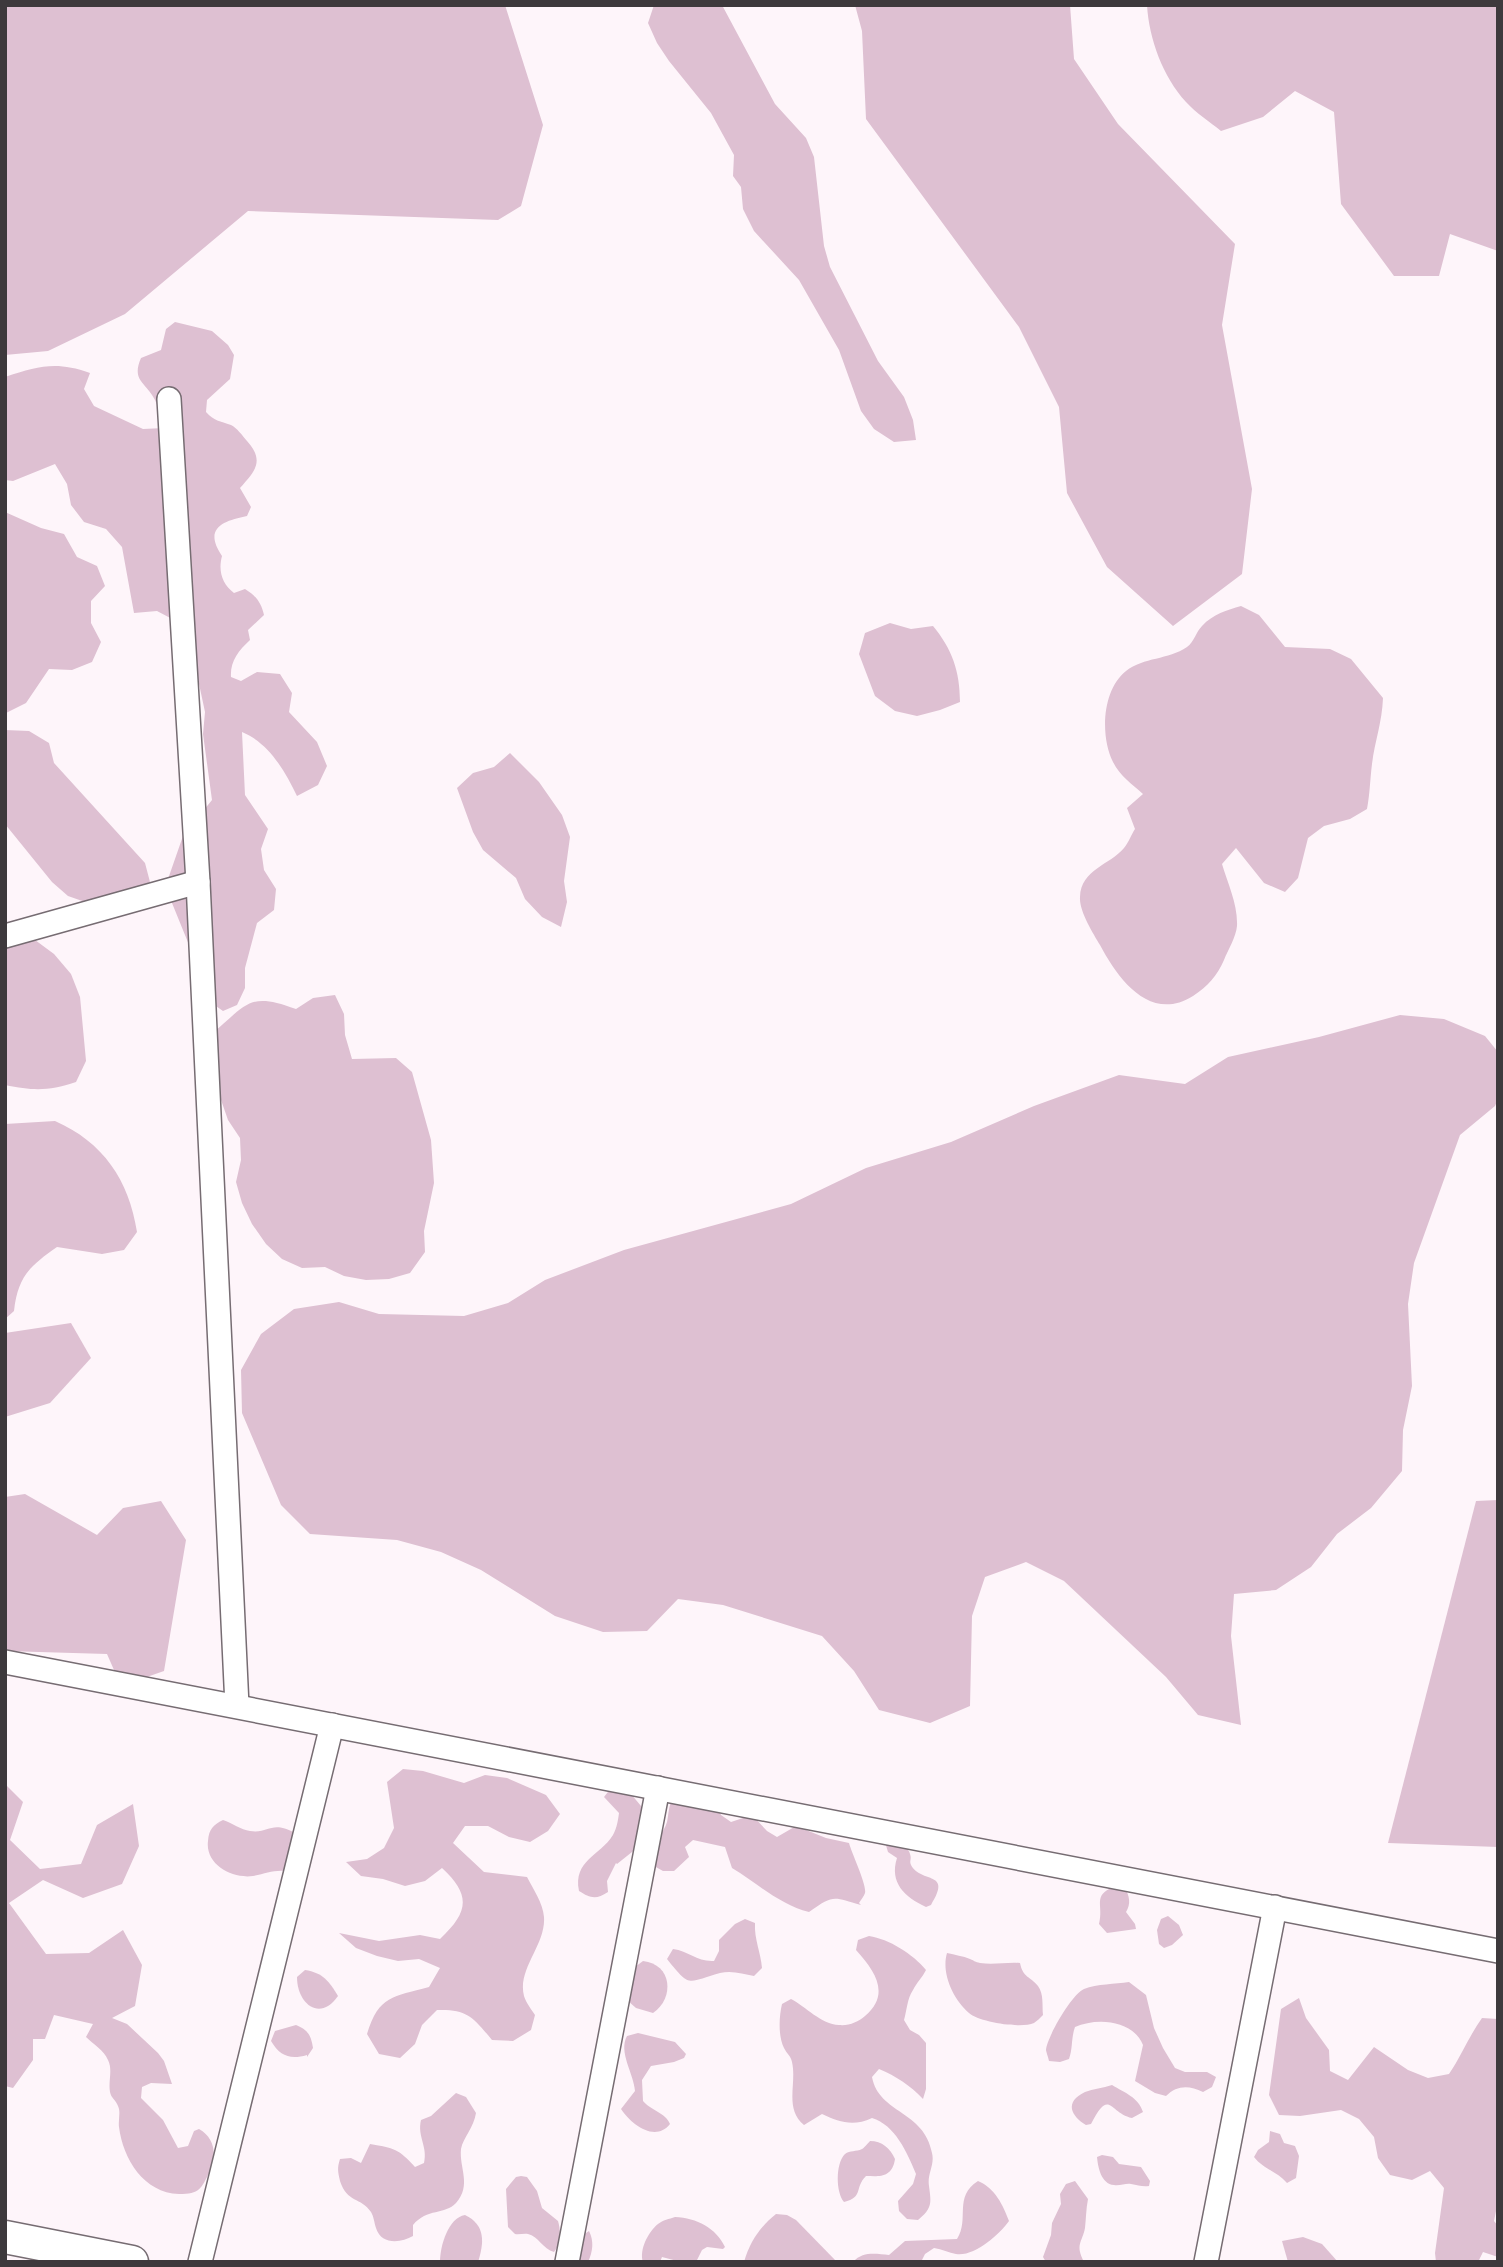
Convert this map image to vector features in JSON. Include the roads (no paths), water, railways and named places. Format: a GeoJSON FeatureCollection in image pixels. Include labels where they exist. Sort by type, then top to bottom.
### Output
{"type":"FeatureCollection","features":[{"type":"Feature","properties":{"kind":"main road"},"geometry":{"type":"LineString","coordinates":[[5,2237],[132,2262]]}},
{"type":"Feature","properties":{"kind":"street"},"geometry":{"type":"LineString","coordinates":[[169,399],[198,882],[237,1706]]}},
{"type":"Feature","properties":{"kind":"street"},"geometry":{"type":"LineString","coordinates":[[5,936],[198,882]]}},
{"type":"Feature","properties":{"kind":"street"},"geometry":{"type":"LineString","coordinates":[[5,1662],[1498,1951]]}},
{"type":"Feature","properties":{"kind":"street"},"geometry":{"type":"LineString","coordinates":[[200,2262],[332,1725]]}},
{"type":"Feature","properties":{"kind":"street"},"geometry":{"type":"LineString","coordinates":[[567,2262],[657,1788]]}},
{"type":"Feature","properties":{"kind":"street"},"geometry":{"type":"LineString","coordinates":[[1206,2262],[1275,1908]]}}]}
